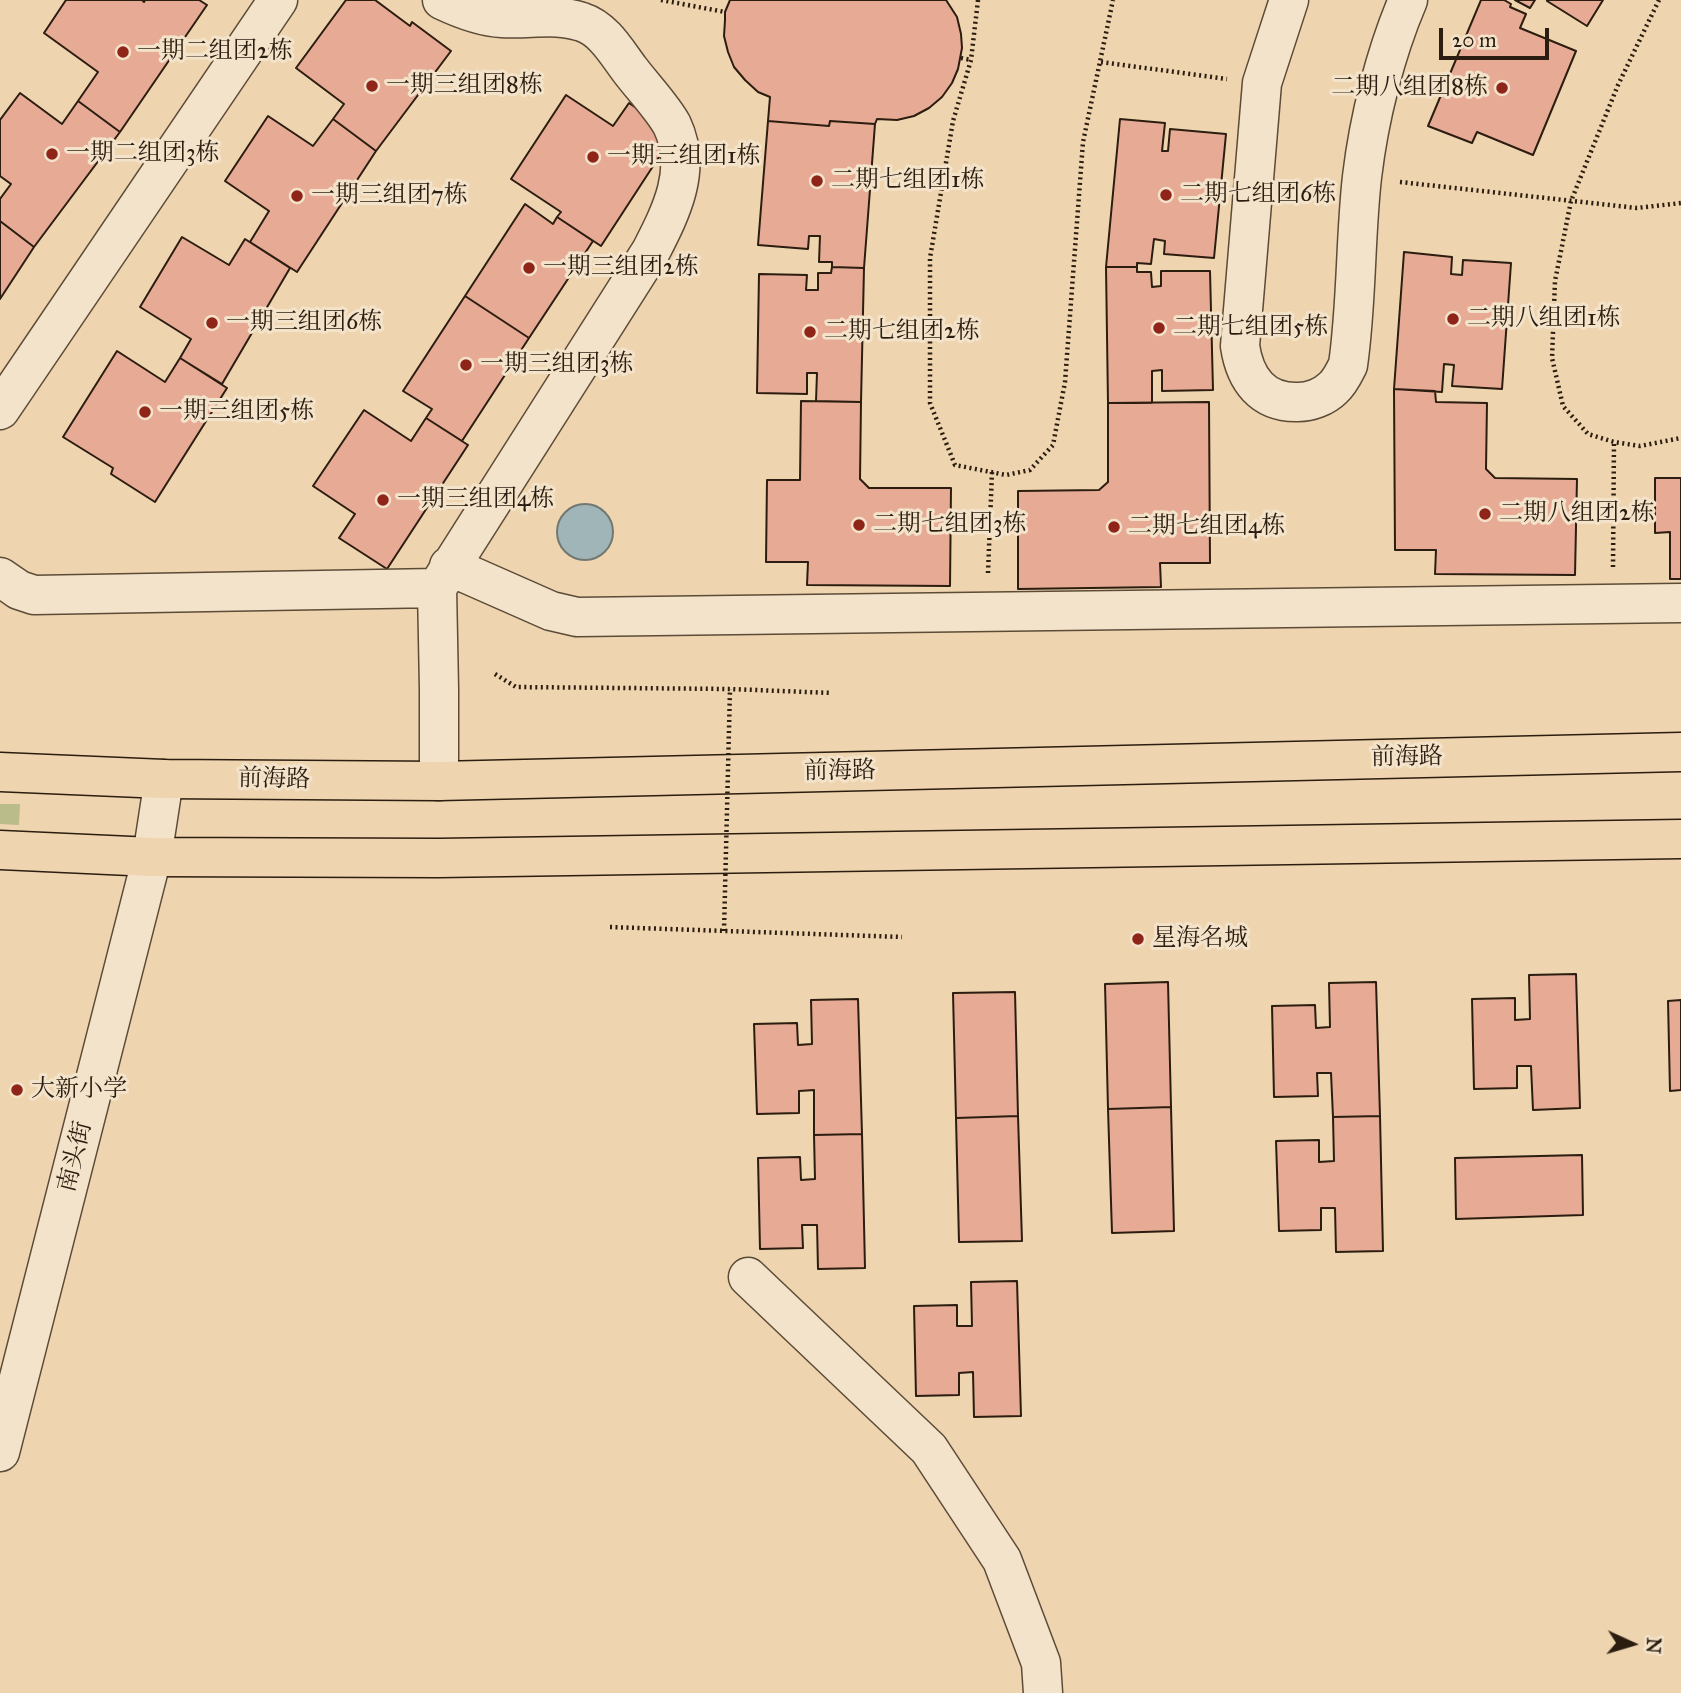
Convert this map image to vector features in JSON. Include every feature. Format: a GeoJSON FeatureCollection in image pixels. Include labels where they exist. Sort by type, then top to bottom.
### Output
{"type":"FeatureCollection","features":[{"type":"Feature","properties":{"kind":"main road","name":"前海路"},"geometry":{"type":"LineString","coordinates":[[0,772],[164,779],[439,781],[1681,752]]}},
{"type":"Feature","properties":{"kind":"main road"},"geometry":{"type":"LineString","coordinates":[[0,850],[152,857],[439,858],[1681,839]]}},
{"type":"Feature","properties":{"kind":"street"},"geometry":{"type":"LineString","coordinates":[[0,410],[278,0]]}},
{"type":"Feature","properties":{"kind":"street"},"geometry":{"type":"LineString","coordinates":[[439,781],[443,577],[651,251],[669,216],[678,188],[681,166],[679,143],[670,123],[602,34],[586,23],[567,18],[501,18],[469,12],[442,0]]}},
{"type":"Feature","properties":{"kind":"street"},"geometry":{"type":"LineString","coordinates":[[1289,0],[1262,83],[1240,346],[1248,376],[1264,393],[1288,402],[1306,402],[1322,396],[1333,389],[1348,365],[1362,178],[1372,111],[1400,17],[1408,0]]}},
{"type":"Feature","properties":{"kind":"street"},"geometry":{"type":"LineString","coordinates":[[0,577],[19,590],[34,595],[443,577],[577,617],[1681,603]]}},
{"type":"Feature","properties":{"kind":"street","name":"南头街"},"geometry":{"type":"LineString","coordinates":[[0,1452],[152,857],[164,779]]}},
{"type":"Feature","properties":{"kind":"street"},"geometry":{"type":"LineString","coordinates":[[748,1277],[929,1449],[1002,1560],[1041,1662],[1043,1693]]}},
{"type":"Feature","properties":{"kind":"path"},"geometry":{"type":"LineString","coordinates":[[661,0],[725,12]]}},
{"type":"Feature","properties":{"kind":"path"},"geometry":{"type":"LineString","coordinates":[[978,0],[971,60],[953,121],[930,258],[930,403],[955,465],[1006,475],[1030,470],[1052,445],[1065,382],[1083,142],[1113,0]]}},
{"type":"Feature","properties":{"kind":"path"},"geometry":{"type":"LineString","coordinates":[[1659,0],[1618,85],[1572,201],[1555,281],[1552,358],[1563,406],[1588,434],[1640,446],[1681,438]]}},
{"type":"Feature","properties":{"kind":"path"},"geometry":{"type":"LineString","coordinates":[[961,58],[971,60]]}},
{"type":"Feature","properties":{"kind":"path"},"geometry":{"type":"LineString","coordinates":[[1101,62],[1262,83]]}},
{"type":"Feature","properties":{"kind":"path"},"geometry":{"type":"LineString","coordinates":[[1362,178],[1637,208],[1681,204]]}},
{"type":"Feature","properties":{"kind":"path"},"geometry":{"type":"LineString","coordinates":[[1612,604],[1614,442]]}},
{"type":"Feature","properties":{"kind":"path"},"geometry":{"type":"LineString","coordinates":[[987,611],[992,472]]}},
{"type":"Feature","properties":{"kind":"path"},"geometry":{"type":"LineString","coordinates":[[495,674],[516,687],[832,693]]}},
{"type":"Feature","properties":{"kind":"path"},"geometry":{"type":"LineString","coordinates":[[724,931],[730,689]]}},
{"type":"Feature","properties":{"kind":"path"},"geometry":{"type":"LineString","coordinates":[[610,928],[902,937]]}},
{"type":"Feature","properties":{"kind":"green space"},"geometry":{"type":"Polygon","coordinates":[[[0,804],[20,804],[19,825],[0,824],[0,804]]]}},
{"type":"Feature","properties":{"kind":"shaded area"},"geometry":{"type":"Polygon","coordinates":[[[585,504],[596,506],[605,512],[611,521],[611,543],[605,552],[596,558],[585,560],[574,558],[565,552],[559,543],[557,532],[559,521],[565,512],[574,506],[585,504]]]}},
{"type":"Feature","properties":{"kind":"building","name":"一期二组团2栋"},"geometry":{"type":"Polygon","coordinates":[[[66,0],[199,0],[207,5],[120,132],[78,101],[98,72],[44,33],[66,0]]]}},
{"type":"Feature","properties":{"kind":"building","name":"一期三组团8栋"},"geometry":{"type":"Polygon","coordinates":[[[346,0],[375,0],[410,26],[412,22],[451,51],[376,151],[333,119],[344,104],[296,68],[346,0]]]}},
{"type":"Feature","properties":{"kind":"building"},"geometry":{"type":"Polygon","coordinates":[[[730,0],[946,0],[957,17],[961,34],[962,48],[958,69],[942,97],[914,116],[897,120],[877,119],[875,124],[830,121],[829,126],[768,121],[770,97],[758,92],[745,80],[734,67],[728,52],[724,36],[725,12],[730,0]]]}},
{"type":"Feature","properties":{"kind":"building","name":"二期八组团8栋"},"geometry":{"type":"Polygon","coordinates":[[[1481,0],[1504,0],[1511,4],[1510,7],[1526,14],[1520,28],[1576,51],[1533,155],[1477,132],[1472,143],[1428,126],[1481,0]]]}},
{"type":"Feature","properties":{"kind":"building"},"geometry":{"type":"Polygon","coordinates":[[[1515,0],[1535,0],[1530,8],[1515,0]]]}},
{"type":"Feature","properties":{"kind":"building"},"geometry":{"type":"Polygon","coordinates":[[[1547,0],[1603,0],[1587,26],[1547,0]]]}},
{"type":"Feature","properties":{"kind":"building","name":"一期二组团3栋"},"geometry":{"type":"Polygon","coordinates":[[[20,93],[62,124],[78,101],[120,132],[34,247],[0,221],[0,199],[11,184],[0,176],[0,120],[20,93]]]}},
{"type":"Feature","properties":{"kind":"building","name":"一期三组团1栋"},"geometry":{"type":"Polygon","coordinates":[[[566,95],[613,126],[629,103],[674,134],[601,246],[557,217],[561,212],[511,179],[566,95]]]}},
{"type":"Feature","properties":{"kind":"building","name":"一期三组团7栋"},"geometry":{"type":"Polygon","coordinates":[[[268,116],[313,146],[333,119],[376,151],[297,272],[250,242],[269,211],[225,181],[268,116]]]}},
{"type":"Feature","properties":{"kind":"building","name":"二期七组团6栋"},"geometry":{"type":"Polygon","coordinates":[[[1120,119],[1165,123],[1162,151],[1168,151],[1170,129],[1226,134],[1214,258],[1164,254],[1165,241],[1154,239],[1151,264],[1106,267],[1120,119]]]}},
{"type":"Feature","properties":{"kind":"building","name":"二期七组团1栋"},"geometry":{"type":"Polygon","coordinates":[[[768,121],[829,126],[830,121],[875,124],[864,268],[832,267],[832,262],[819,262],[820,236],[809,236],[808,249],[758,245],[768,121]]]}},
{"type":"Feature","properties":{"kind":"building","name":"一期三组团2栋"},"geometry":{"type":"Polygon","coordinates":[[[525,204],[553,224],[557,217],[593,241],[529,338],[465,296],[525,204]]]}},
{"type":"Feature","properties":{"kind":"building"},"geometry":{"type":"Polygon","coordinates":[[[0,221],[34,247],[0,299],[0,221]]]}},
{"type":"Feature","properties":{"kind":"building","name":"一期三组团6栋"},"geometry":{"type":"Polygon","coordinates":[[[182,237],[229,265],[245,239],[290,268],[222,384],[180,358],[191,339],[140,307],[182,237]]]}},
{"type":"Feature","properties":{"kind":"building","name":"二期八组团1栋"},"geometry":{"type":"Polygon","coordinates":[[[1404,252],[1452,257],[1451,274],[1462,275],[1463,260],[1511,263],[1502,389],[1452,386],[1454,365],[1444,364],[1442,392],[1394,389],[1404,252]]]}},
{"type":"Feature","properties":{"kind":"building","name":"二期七组团2栋"},"geometry":{"type":"Polygon","coordinates":[[[832,267],[864,268],[861,402],[816,401],[817,373],[807,373],[807,394],[757,393],[759,274],[807,275],[806,290],[818,290],[818,273],[831,273],[832,267]]]}},
{"type":"Feature","properties":{"kind":"building","name":"二期七组团5栋"},"geometry":{"type":"Polygon","coordinates":[[[1106,267],[1137,267],[1137,272],[1151,272],[1152,287],[1161,286],[1161,271],[1210,271],[1213,390],[1162,391],[1162,370],[1152,371],[1152,403],[1108,403],[1106,267]]]}},
{"type":"Feature","properties":{"kind":"building","name":"一期三组团3栋"},"geometry":{"type":"Polygon","coordinates":[[[465,296],[529,338],[462,441],[426,418],[432,409],[403,391],[465,296]]]}},
{"type":"Feature","properties":{"kind":"building","name":"一期三组团5栋"},"geometry":{"type":"Polygon","coordinates":[[[117,351],[165,382],[180,358],[227,388],[155,502],[111,474],[113,468],[63,437],[117,351]]]}},
{"type":"Feature","properties":{"kind":"building","name":"二期八组团2栋"},"geometry":{"type":"Polygon","coordinates":[[[1394,389],[1435,391],[1436,402],[1487,403],[1486,469],[1495,478],[1577,479],[1575,575],[1435,574],[1436,550],[1395,550],[1394,389]]]}},
{"type":"Feature","properties":{"kind":"building","name":"二期七组团3栋"},"geometry":{"type":"Polygon","coordinates":[[[801,401],[861,402],[860,479],[869,488],[951,488],[950,586],[807,585],[808,562],[766,562],[767,480],[800,480],[801,401]]]}},
{"type":"Feature","properties":{"kind":"building","name":"二期七组团4栋"},"geometry":{"type":"Polygon","coordinates":[[[1209,402],[1210,563],[1160,563],[1161,587],[1018,589],[1018,491],[1099,490],[1108,482],[1108,403],[1209,402]]]}},
{"type":"Feature","properties":{"kind":"building","name":"一期三组团4栋"},"geometry":{"type":"Polygon","coordinates":[[[364,410],[411,441],[426,418],[468,445],[387,569],[339,538],[355,514],[313,486],[364,410]]]}},
{"type":"Feature","properties":{"kind":"building"},"geometry":{"type":"Polygon","coordinates":[[[1655,478],[1681,478],[1681,579],[1670,579],[1670,532],[1655,533],[1655,478]]]}},
{"type":"Feature","properties":{"kind":"building"},"geometry":{"type":"Polygon","coordinates":[[[1576,974],[1580,1108],[1533,1110],[1531,1066],[1517,1066],[1517,1088],[1474,1089],[1472,999],[1515,998],[1515,1020],[1530,1019],[1529,975],[1576,974]]]}},
{"type":"Feature","properties":{"kind":"building"},"geometry":{"type":"Polygon","coordinates":[[[1168,982],[1171,1107],[1108,1109],[1105,984],[1168,982]]]}},
{"type":"Feature","properties":{"kind":"building"},"geometry":{"type":"Polygon","coordinates":[[[1376,982],[1380,1116],[1333,1117],[1331,1073],[1317,1073],[1318,1096],[1274,1097],[1272,1006],[1315,1005],[1316,1028],[1330,1027],[1329,983],[1376,982]]]}},
{"type":"Feature","properties":{"kind":"building"},"geometry":{"type":"Polygon","coordinates":[[[1015,992],[1018,1116],[956,1118],[953,993],[1015,992]]]}},
{"type":"Feature","properties":{"kind":"building"},"geometry":{"type":"Polygon","coordinates":[[[858,999],[862,1134],[814,1135],[814,1090],[799,1091],[799,1113],[757,1114],[754,1024],[797,1023],[798,1045],[812,1044],[811,1000],[858,999]]]}},
{"type":"Feature","properties":{"kind":"building"},"geometry":{"type":"Polygon","coordinates":[[[1681,1000],[1681,1090],[1670,1091],[1668,1001],[1681,1000]]]}},
{"type":"Feature","properties":{"kind":"building"},"geometry":{"type":"Polygon","coordinates":[[[1171,1107],[1174,1231],[1112,1233],[1108,1109],[1171,1107]]]}},
{"type":"Feature","properties":{"kind":"building"},"geometry":{"type":"Polygon","coordinates":[[[1018,1116],[1022,1241],[959,1242],[956,1118],[1018,1116]]]}},
{"type":"Feature","properties":{"kind":"building"},"geometry":{"type":"Polygon","coordinates":[[[1380,1116],[1383,1251],[1336,1252],[1335,1208],[1321,1208],[1321,1230],[1279,1231],[1276,1141],[1319,1140],[1319,1162],[1334,1161],[1333,1117],[1380,1116]]]}},
{"type":"Feature","properties":{"kind":"building"},"geometry":{"type":"Polygon","coordinates":[[[862,1134],[865,1268],[818,1269],[817,1225],[802,1225],[803,1248],[760,1249],[758,1158],[800,1157],[801,1180],[815,1179],[814,1135],[862,1134]]]}},
{"type":"Feature","properties":{"kind":"building"},"geometry":{"type":"Polygon","coordinates":[[[1582,1155],[1583,1215],[1456,1219],[1455,1158],[1582,1155]]]}},
{"type":"Feature","properties":{"kind":"building"},"geometry":{"type":"Polygon","coordinates":[[[1017,1281],[1021,1416],[974,1417],[973,1372],[959,1373],[959,1395],[916,1396],[914,1306],[957,1305],[957,1326],[972,1326],[971,1282],[1017,1281]]]}},
{"type":"Feature","properties":{"kind":"place","name":"一期二组团2栋"},"geometry":{"type":"Point","coordinates":[123,52]}},
{"type":"Feature","properties":{"kind":"place","name":"一期三组团8栋"},"geometry":{"type":"Point","coordinates":[372,86]}},
{"type":"Feature","properties":{"kind":"place","name":"二期八组团8栋"},"geometry":{"type":"Point","coordinates":[1502,88]}},
{"type":"Feature","properties":{"kind":"place","name":"一期二组团3栋"},"geometry":{"type":"Point","coordinates":[52,154]}},
{"type":"Feature","properties":{"kind":"place","name":"一期三组团1栋"},"geometry":{"type":"Point","coordinates":[593,157]}},
{"type":"Feature","properties":{"kind":"place","name":"二期七组团1栋"},"geometry":{"type":"Point","coordinates":[817,181]}},
{"type":"Feature","properties":{"kind":"place","name":"二期七组团6栋"},"geometry":{"type":"Point","coordinates":[1166,195]}},
{"type":"Feature","properties":{"kind":"place","name":"一期三组团7栋"},"geometry":{"type":"Point","coordinates":[297,196]}},
{"type":"Feature","properties":{"kind":"place","name":"一期三组团2栋"},"geometry":{"type":"Point","coordinates":[529,268]}},
{"type":"Feature","properties":{"kind":"place","name":"二期八组团1栋"},"geometry":{"type":"Point","coordinates":[1453,319]}},
{"type":"Feature","properties":{"kind":"place","name":"一期三组团6栋"},"geometry":{"type":"Point","coordinates":[212,323]}},
{"type":"Feature","properties":{"kind":"place","name":"二期七组团5栋"},"geometry":{"type":"Point","coordinates":[1159,328]}},
{"type":"Feature","properties":{"kind":"place","name":"二期七组团2栋"},"geometry":{"type":"Point","coordinates":[810,332]}},
{"type":"Feature","properties":{"kind":"place","name":"一期三组团3栋"},"geometry":{"type":"Point","coordinates":[466,365]}},
{"type":"Feature","properties":{"kind":"place","name":"一期三组团5栋"},"geometry":{"type":"Point","coordinates":[145,412]}},
{"type":"Feature","properties":{"kind":"place","name":"一期三组团4栋"},"geometry":{"type":"Point","coordinates":[383,500]}},
{"type":"Feature","properties":{"kind":"place","name":"二期八组团2栋"},"geometry":{"type":"Point","coordinates":[1485,514]}},
{"type":"Feature","properties":{"kind":"place","name":"二期七组团3栋"},"geometry":{"type":"Point","coordinates":[859,525]}},
{"type":"Feature","properties":{"kind":"place","name":"二期七组团4栋"},"geometry":{"type":"Point","coordinates":[1114,527]}},
{"type":"Feature","properties":{"kind":"place","name":"星海名城"},"geometry":{"type":"Point","coordinates":[1138,939]}},
{"type":"Feature","properties":{"kind":"place","name":"大新小学"},"geometry":{"type":"Point","coordinates":[17,1090]}}]}
